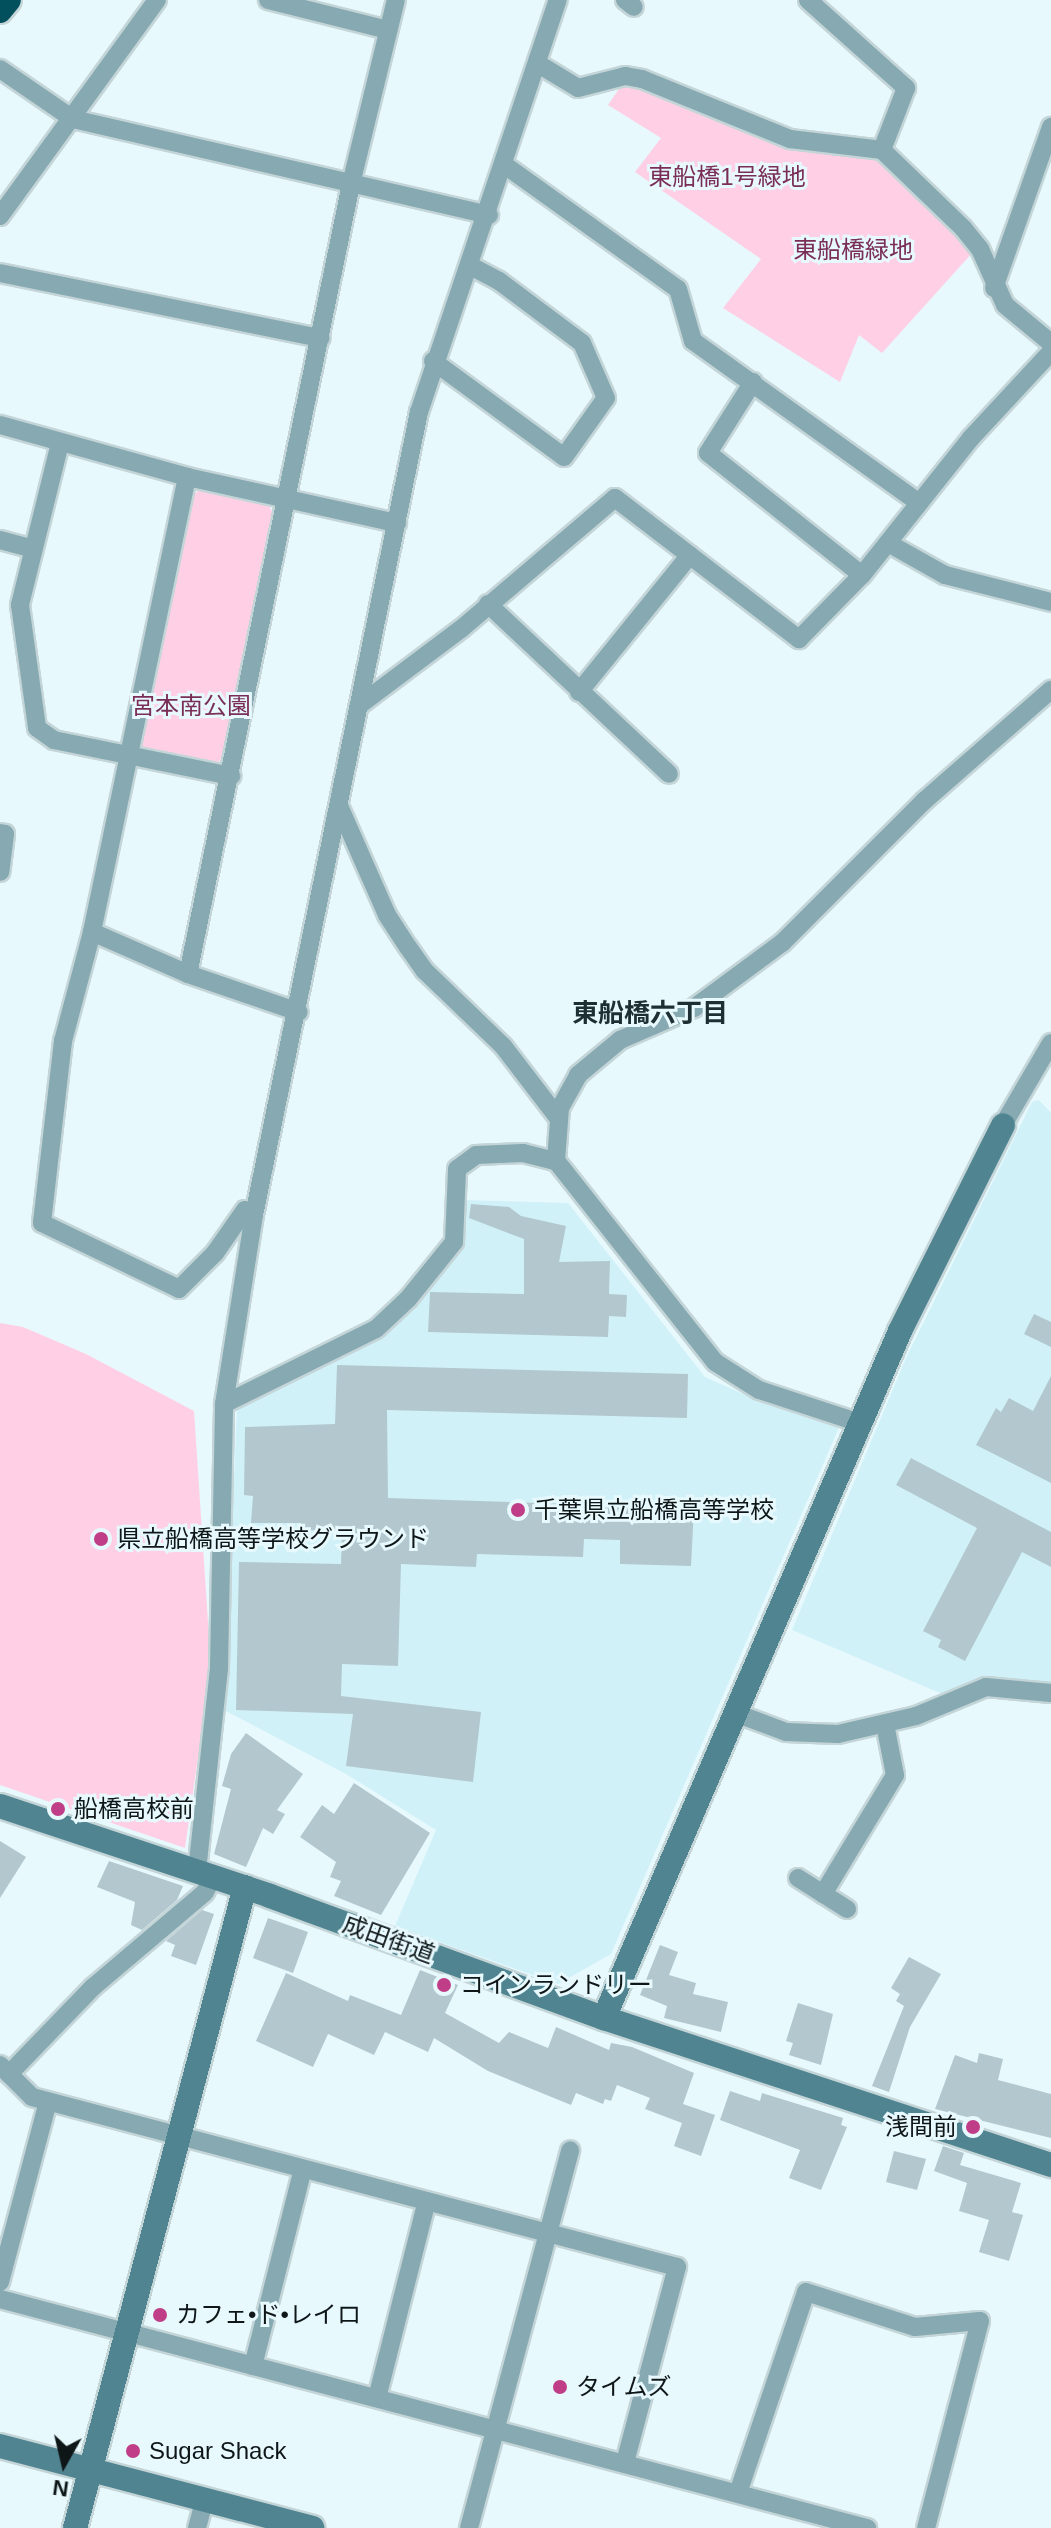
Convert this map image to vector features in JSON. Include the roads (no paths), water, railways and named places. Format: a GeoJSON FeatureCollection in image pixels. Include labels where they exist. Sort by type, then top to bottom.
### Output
{"type":"FeatureCollection","features":[{"type":"Feature","properties":{"kind":"highway"},"geometry":{"type":"LineString","coordinates":[[0,11],[9,0]]}},
{"type":"Feature","properties":{"kind":"street"},"geometry":{"type":"LineString","coordinates":[[0,216],[157,0]]}},
{"type":"Feature","properties":{"kind":"street"},"geometry":{"type":"LineString","coordinates":[[268,0],[388,30]]}},
{"type":"Feature","properties":{"kind":"street"},"geometry":{"type":"LineString","coordinates":[[188,974],[351,184],[396,0]]}},
{"type":"Feature","properties":{"kind":"street"},"geometry":{"type":"LineString","coordinates":[[558,0],[506,166],[433,361],[254,1215],[224,1404],[219,1668],[205,1892],[92,1988],[5,2070],[32,2097],[48,2102],[677,2267],[625,2463]]}},
{"type":"Feature","properties":{"kind":"street"},"geometry":{"type":"LineString","coordinates":[[808,0],[906,88],[882,150]]}},
{"type":"Feature","properties":{"kind":"street"},"geometry":{"type":"LineString","coordinates":[[540,65],[578,88],[625,76],[642,79],[790,139],[882,150],[963,228],[980,249],[994,288],[1051,343]]}},
{"type":"Feature","properties":{"kind":"street"},"geometry":{"type":"LineString","coordinates":[[0,69],[73,119],[489,215]]}},
{"type":"Feature","properties":{"kind":"street"},"geometry":{"type":"LineString","coordinates":[[994,288],[1051,127]]}},
{"type":"Feature","properties":{"kind":"street"},"geometry":{"type":"LineString","coordinates":[[506,166],[678,289],[693,341],[919,503]]}},
{"type":"Feature","properties":{"kind":"street"},"geometry":{"type":"LineString","coordinates":[[433,361],[564,457],[606,398],[582,343],[471,266]]}},
{"type":"Feature","properties":{"kind":"street"},"geometry":{"type":"LineString","coordinates":[[0,273],[320,338]]}},
{"type":"Feature","properties":{"kind":"street"},"geometry":{"type":"LineString","coordinates":[[361,704],[615,498],[799,639],[862,575],[919,503],[1051,352]]}},
{"type":"Feature","properties":{"kind":"street"},"geometry":{"type":"LineString","coordinates":[[753,382],[708,453],[862,575]]}},
{"type":"Feature","properties":{"kind":"street"},"geometry":{"type":"LineString","coordinates":[[0,425],[187,477],[397,523]]}},
{"type":"Feature","properties":{"kind":"street"},"geometry":{"type":"LineString","coordinates":[[60,443],[33,549],[19,625],[37,728],[54,740],[231,776]]}},
{"type":"Feature","properties":{"kind":"street"},"geometry":{"type":"LineString","coordinates":[[187,477],[92,932],[63,1041],[42,1223],[179,1289],[215,1253],[245,1210],[254,1215]]}},
{"type":"Feature","properties":{"kind":"street"},"geometry":{"type":"LineString","coordinates":[[0,540],[33,549]]}},
{"type":"Feature","properties":{"kind":"street"},"geometry":{"type":"LineString","coordinates":[[888,543],[945,575],[1051,602]]}},
{"type":"Feature","properties":{"kind":"street"},"geometry":{"type":"LineString","coordinates":[[579,692],[690,555]]}},
{"type":"Feature","properties":{"kind":"street"},"geometry":{"type":"LineString","coordinates":[[488,604],[669,774]]}},
{"type":"Feature","properties":{"kind":"street"},"geometry":{"type":"LineString","coordinates":[[0,623],[19,625]]}},
{"type":"Feature","properties":{"kind":"street"},"geometry":{"type":"LineString","coordinates":[[556,1161],[559,1119],[578,1075],[620,1040],[694,1008],[782,943],[850,881],[924,801],[1051,690]]}},
{"type":"Feature","properties":{"kind":"street"},"geometry":{"type":"LineString","coordinates":[[339,806],[387,915],[425,971],[503,1046],[559,1119]]}},
{"type":"Feature","properties":{"kind":"street"},"geometry":{"type":"LineString","coordinates":[[0,833],[5,834],[0,872]]}},
{"type":"Feature","properties":{"kind":"street"},"geometry":{"type":"LineString","coordinates":[[92,932],[188,974],[299,1012]]}},
{"type":"Feature","properties":{"kind":"street"},"geometry":{"type":"LineString","coordinates":[[604,2018],[933,1261],[1003,1125],[1051,1043]]}},
{"type":"Feature","properties":{"kind":"street"},"geometry":{"type":"LineString","coordinates":[[224,1404],[376,1329],[408,1299],[454,1242],[457,1169],[476,1155],[523,1153],[556,1161],[715,1362],[759,1390],[860,1423]]}},
{"type":"Feature","properties":{"kind":"street"},"geometry":{"type":"LineString","coordinates":[[738,1714],[810,1735],[885,1724],[986,1687],[1051,1693]]}},
{"type":"Feature","properties":{"kind":"street"},"geometry":{"type":"LineString","coordinates":[[823,1894],[895,1775],[885,1724]]}},
{"type":"Feature","properties":{"kind":"street","name":"成田街道"},"geometry":{"type":"LineString","coordinates":[[0,1806],[245,1887],[604,2018],[1051,2165]]}},
{"type":"Feature","properties":{"kind":"street"},"geometry":{"type":"LineString","coordinates":[[798,1878],[847,1909]]}},
{"type":"Feature","properties":{"kind":"street"},"geometry":{"type":"LineString","coordinates":[[75,2528],[245,1887]]}},
{"type":"Feature","properties":{"kind":"street"},"geometry":{"type":"LineString","coordinates":[[0,2282],[48,2102]]}},
{"type":"Feature","properties":{"kind":"street"},"geometry":{"type":"LineString","coordinates":[[469,2528],[570,2150]]}},
{"type":"Feature","properties":{"kind":"street"},"geometry":{"type":"LineString","coordinates":[[253,2366],[303,2169]]}},
{"type":"Feature","properties":{"kind":"street"},"geometry":{"type":"LineString","coordinates":[[377,2398],[427,2201]]}},
{"type":"Feature","properties":{"kind":"street"},"geometry":{"type":"LineString","coordinates":[[738,2493],[806,2292],[915,2327],[980,2321],[926,2528]]}},
{"type":"Feature","properties":{"kind":"street"},"geometry":{"type":"LineString","coordinates":[[0,2299],[867,2528]]}},
{"type":"Feature","properties":{"kind":"street"},"geometry":{"type":"LineString","coordinates":[[0,2446],[312,2528]]}},
{"type":"Feature","properties":{"kind":"street"},"geometry":{"type":"LineString","coordinates":[[197,2528],[205,2499]]}},
{"type":"Feature","properties":{"kind":"place","name":"千葉県立船橋高等学校"},"geometry":{"type":"Point","coordinates":[518,1510]}},
{"type":"Feature","properties":{"kind":"place","name":"県立船橋高等学校グラウンド"},"geometry":{"type":"Point","coordinates":[101,1539]}},
{"type":"Feature","properties":{"kind":"place","name":"船橋高校前"},"geometry":{"type":"Point","coordinates":[58,1809]}},
{"type":"Feature","properties":{"kind":"place","name":"コインランドリー"},"geometry":{"type":"Point","coordinates":[444,1985]}},
{"type":"Feature","properties":{"kind":"place","name":"浅間前"},"geometry":{"type":"Point","coordinates":[973,2127]}},
{"type":"Feature","properties":{"kind":"place","name":"カフェ•ド•レイロ"},"geometry":{"type":"Point","coordinates":[160,2315]}},
{"type":"Feature","properties":{"kind":"place","name":"タイムズ"},"geometry":{"type":"Point","coordinates":[560,2387]}},
{"type":"Feature","properties":{"kind":"place","name":"Sugar Shack"},"geometry":{"type":"Point","coordinates":[133,2451]}},
{"type":"Feature","properties":{"kind":"district","name":"東船橋六丁目"},"geometry":{"type":"Point","coordinates":[650,1014]}},
{"type":"Feature","properties":{"kind":"park label","name":"東船橋1号緑地"},"geometry":{"type":"Point","coordinates":[727,177]}},
{"type":"Feature","properties":{"kind":"park label","name":"東船橋緑地"},"geometry":{"type":"Point","coordinates":[853,250]}},
{"type":"Feature","properties":{"kind":"park label","name":"宮本南公園"},"geometry":{"type":"Point","coordinates":[191,706]}}]}
